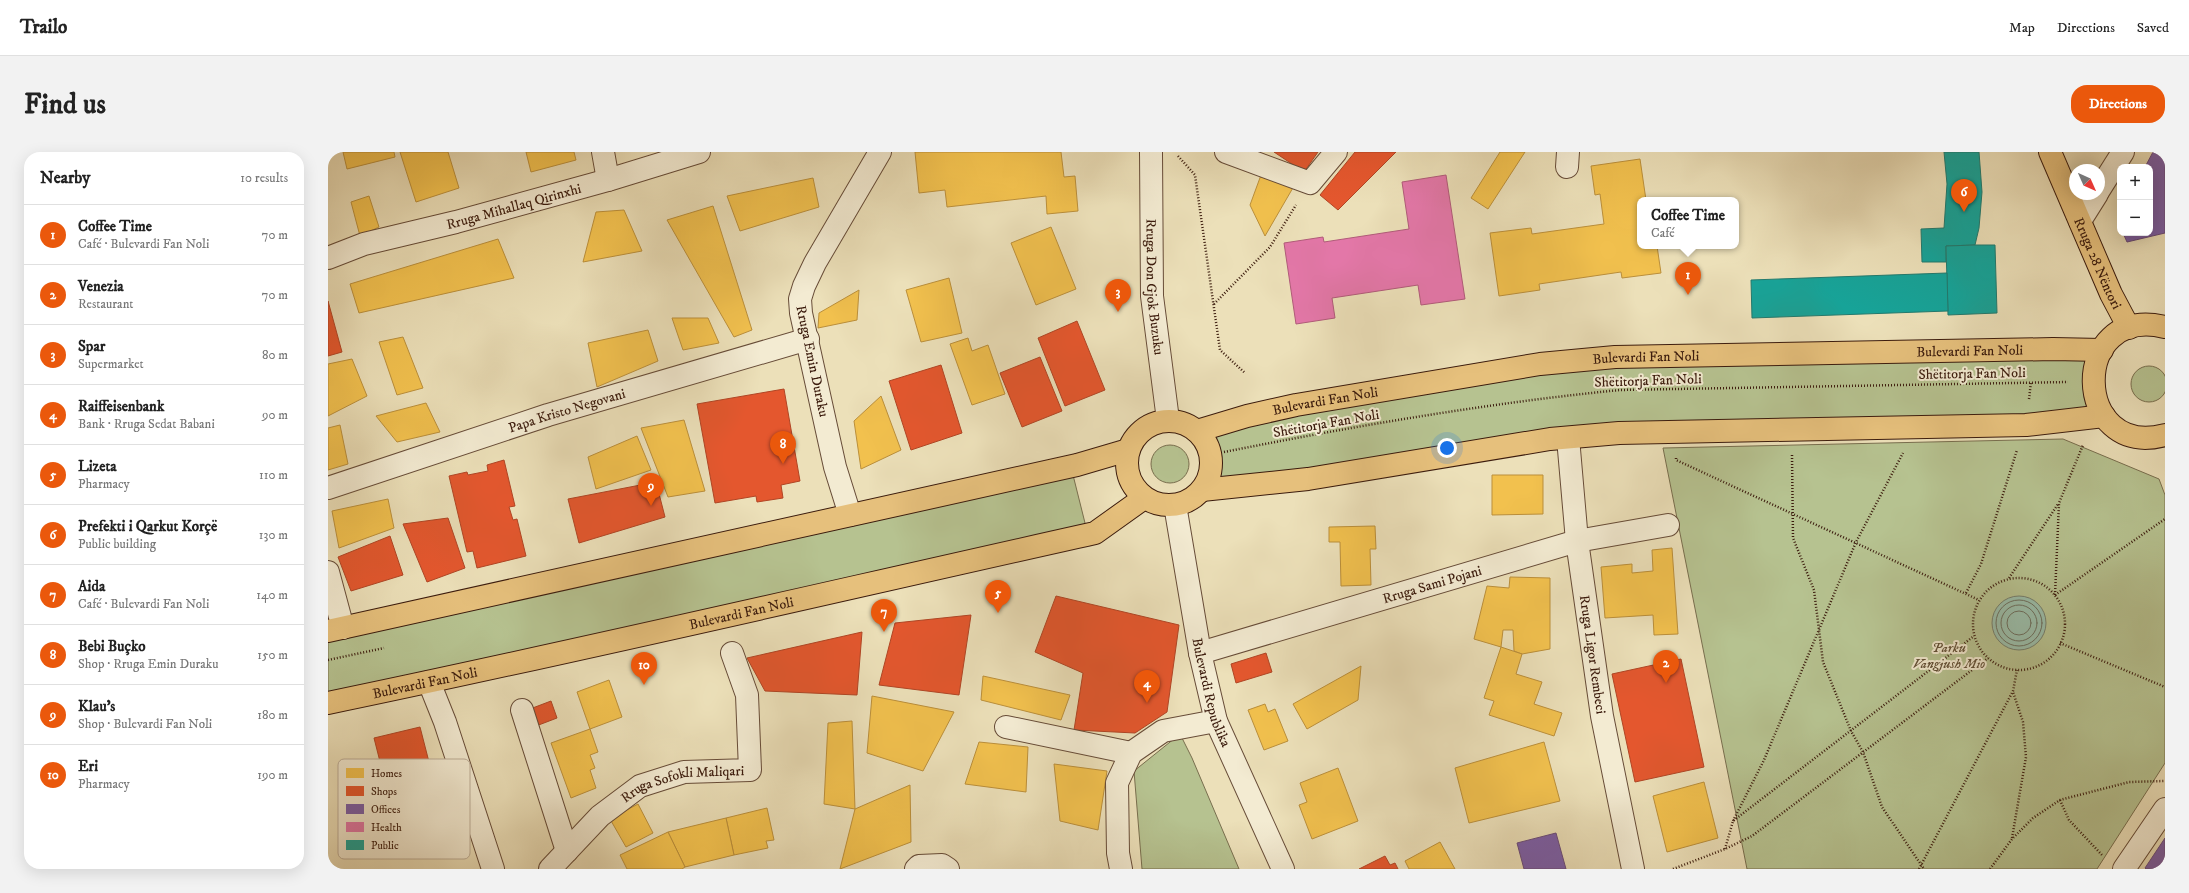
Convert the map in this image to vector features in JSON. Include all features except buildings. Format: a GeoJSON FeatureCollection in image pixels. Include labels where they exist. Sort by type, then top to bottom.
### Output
{"type":"FeatureCollection","features":[{"type":"Feature","properties":{"kind":"main road","name":"Rruga 28 Nëntori"},"geometry":{"type":"LineString","coordinates":[[2050,152],[2112,294],[2129,328]]}},
{"type":"Feature","properties":{"kind":"main road"},"geometry":{"type":"LineString","coordinates":[[2100,417],[2092,383],[2093,372],[2102,350],[2110,340],[2129,328],[2153,324],[2165,327]]}},
{"type":"Feature","properties":{"kind":"main road","name":"Bulevardi Fan Noli"},"geometry":{"type":"LineString","coordinates":[[1198,431],[1247,416],[1304,404],[1540,364],[1615,357],[2045,349],[2102,350]]}},
{"type":"Feature","properties":{"kind":"main road"},"geometry":{"type":"LineString","coordinates":[[1202,490],[1211,470],[1210,455],[1205,440],[1198,431],[1179,421],[1168,420],[1148,426],[1132,441],[1128,450],[1127,471],[1130,482],[1144,498],[1164,505],[1175,505],[1185,502],[1202,490],[1308,479],[1568,438],[1619,433],[2026,425],[2100,417],[2133,436],[2145,438],[2165,435]]}},
{"type":"Feature","properties":{"kind":"main road"},"geometry":{"type":"LineString","coordinates":[[335,630],[1077,465],[1128,450]]}},
{"type":"Feature","properties":{"kind":"main road","name":"Bulevardi Fan Noli"},"geometry":{"type":"LineString","coordinates":[[328,703],[509,666],[656,631],[1095,533],[1144,498]]}},
{"type":"Feature","properties":{"kind":"street"},"geometry":{"type":"LineString","coordinates":[[603,152],[608,180]]}},
{"type":"Feature","properties":{"kind":"street","name":"Rruga Mihallaq Qirinxhi"},"geometry":{"type":"LineString","coordinates":[[328,258],[364,244],[456,222],[608,180],[700,152]]}},
{"type":"Feature","properties":{"kind":"street","name":"Rruga Emin Duraku"},"geometry":{"type":"LineString","coordinates":[[850,515],[836,467],[800,299],[804,286],[815,263],[880,152]]}},
{"type":"Feature","properties":{"kind":"street","name":"Rruga Don Gjok Buzuku"},"geometry":{"type":"LineString","coordinates":[[1151,152],[1152,296],[1168,420]]}},
{"type":"Feature","properties":{"kind":"street"},"geometry":{"type":"LineString","coordinates":[[1226,152],[1310,183],[1336,152]]}},
{"type":"Feature","properties":{"kind":"street"},"geometry":{"type":"LineString","coordinates":[[2105,180],[2123,152]]}},
{"type":"Feature","properties":{"kind":"street"},"geometry":{"type":"LineString","coordinates":[[2080,220],[2093,200]]}},
{"type":"Feature","properties":{"kind":"street","name":"Papa Kristo Negovani"},"geometry":{"type":"LineString","coordinates":[[328,488],[548,415],[808,339]]}},
{"type":"Feature","properties":{"kind":"street","name":"Rruga Ligor Rembeci"},"geometry":{"type":"LineString","coordinates":[[1568,438],[1577,541],[1602,716],[1633,869]]}},
{"type":"Feature","properties":{"kind":"street","name":"Bulevardi Republika"},"geometry":{"type":"LineString","coordinates":[[1175,505],[1200,654],[1216,721],[1283,869]]}},
{"type":"Feature","properties":{"kind":"street","name":"Rruga Sami Pojani"},"geometry":{"type":"LineString","coordinates":[[1200,654],[1577,541],[1668,525]]}},
{"type":"Feature","properties":{"kind":"street"},"geometry":{"type":"LineString","coordinates":[[328,572],[335,630]]}},
{"type":"Feature","properties":{"kind":"street","name":"Rruga Sofokli Maliqari"},"geometry":{"type":"LineString","coordinates":[[550,869],[600,816],[640,786],[684,772],[750,770],[747,695],[732,653]]}},
{"type":"Feature","properties":{"kind":"street"},"geometry":{"type":"LineString","coordinates":[[429,682],[445,722],[457,759]]}},
{"type":"Feature","properties":{"kind":"street"},"geometry":{"type":"LineString","coordinates":[[522,710],[568,851]]}},
{"type":"Feature","properties":{"kind":"street"},"geometry":{"type":"LineString","coordinates":[[1121,869],[1118,853],[1117,783],[1131,753],[1163,731],[1216,721]]}},
{"type":"Feature","properties":{"kind":"street"},"geometry":{"type":"LineString","coordinates":[[1006,727],[1131,753]]}},
{"type":"Feature","properties":{"kind":"street"},"geometry":{"type":"LineString","coordinates":[[470,799],[493,869]]}},
{"type":"Feature","properties":{"kind":"street"},"geometry":{"type":"LineString","coordinates":[[2124,869],[2165,809]]}},
{"type":"Feature","properties":{"kind":"street"},"geometry":{"type":"LineString","coordinates":[[916,869],[919,866],[942,865],[948,869]]}},
{"type":"Feature","properties":{"kind":"path"},"geometry":{"type":"LineString","coordinates":[[1175,153],[1195,175],[1220,350],[1245,373]]}},
{"type":"Feature","properties":{"kind":"path"},"geometry":{"type":"LineString","coordinates":[[1214,304],[1270,247],[1310,183]]}},
{"type":"Feature","properties":{"kind":"path"},"geometry":{"type":"LineString","coordinates":[[1966,593],[1981,564],[2026,425],[2031,382]]}},
{"type":"Feature","properties":{"kind":"path","name":"Shëtitorja Fan Noli"},"geometry":{"type":"LineString","coordinates":[[1210,455],[1305,436],[1540,398],[1620,390],[2031,382],[2092,383]]}},
{"type":"Feature","properties":{"kind":"path"},"geometry":{"type":"LineString","coordinates":[[2009,578],[2059,503],[2100,417]]}},
{"type":"Feature","properties":{"kind":"path"},"geometry":{"type":"LineString","coordinates":[[1726,849],[1733,820],[1764,760],[1856,542],[1917,427]]}},
{"type":"Feature","properties":{"kind":"path"},"geometry":{"type":"LineString","coordinates":[[1672,431],[1676,460],[1979,600]]}},
{"type":"Feature","properties":{"kind":"path"},"geometry":{"type":"LineString","coordinates":[[1791,450],[1794,514],[1793,538],[1814,590],[1823,662],[1851,731],[1863,752],[1882,807],[1924,869]]}},
{"type":"Feature","properties":{"kind":"path"},"geometry":{"type":"LineString","coordinates":[[2055,596],[2059,503]]}},
{"type":"Feature","properties":{"kind":"path"},"geometry":{"type":"LineString","coordinates":[[2055,596],[2165,518]]}},
{"type":"Feature","properties":{"kind":"path"},"geometry":{"type":"LineString","coordinates":[[2009,578],[2029,578],[2048,588],[2060,603],[2065,620],[2060,643],[2052,655],[2043,663],[2028,669],[2017,670],[2005,668],[1988,658],[1980,649],[1974,636],[1973,619],[1979,600],[1994,585],[2009,578]]}},
{"type":"Feature","properties":{"kind":"path"},"geometry":{"type":"LineString","coordinates":[[1733,820],[1974,636]]}},
{"type":"Feature","properties":{"kind":"path"},"geometry":{"type":"LineString","coordinates":[[2060,643],[2165,687]]}},
{"type":"Feature","properties":{"kind":"path"},"geometry":{"type":"LineString","coordinates":[[1673,869],[1726,849],[1752,836],[1988,658]]}},
{"type":"Feature","properties":{"kind":"path"},"geometry":{"type":"LineString","coordinates":[[1919,869],[2013,691],[2017,670]]}},
{"type":"Feature","properties":{"kind":"path"},"geometry":{"type":"LineString","coordinates":[[2012,839],[2026,757],[2023,722],[2013,691]]}},
{"type":"Feature","properties":{"kind":"path"},"geometry":{"type":"LineString","coordinates":[[1990,869],[2012,839],[2033,818],[2060,800],[2129,782],[2165,782]]}},
{"type":"Feature","properties":{"kind":"path"},"geometry":{"type":"LineString","coordinates":[[2060,800],[2069,820],[2105,858]]}},
{"type":"Feature","properties":{"kind":"green space"},"geometry":{"type":"Polygon","coordinates":[[[2092,354],[2095,411],[1799,424],[1214,484],[1206,434],[1275,416],[1532,370],[2092,354]]]}},
{"type":"Feature","properties":{"kind":"green space"},"geometry":{"type":"Polygon","coordinates":[[[2149,366],[2162,371],[2167,384],[2162,397],[2149,402],[2136,397],[2131,384],[2136,371],[2149,366]]]}},
{"type":"Feature","properties":{"kind":"green space","name":"Parku Vangjush Mio"},"geometry":{"type":"Polygon","coordinates":[[[2063,439],[2159,479],[2165,495],[2165,763],[2097,869],[1747,869],[1663,448],[2063,439]]]}},
{"type":"Feature","properties":{"kind":"green space"},"geometry":{"type":"Polygon","coordinates":[[[1170,445],[1183,451],[1189,464],[1183,477],[1170,483],[1157,477],[1151,464],[1157,451],[1170,445]]]}},
{"type":"Feature","properties":{"kind":"green space"},"geometry":{"type":"Polygon","coordinates":[[[1073,475],[1086,527],[328,694],[328,638],[1073,475]]]}},
{"type":"Feature","properties":{"kind":"green space"},"geometry":{"type":"Polygon","coordinates":[[[1180,734],[1192,758],[1239,869],[1142,869],[1134,771],[1180,734]]]}},
{"type":"Feature","properties":{"kind":"water"},"geometry":{"type":"Polygon","coordinates":[[[2019,596],[2029,598],[2038,604],[2044,613],[2046,623],[2044,633],[2038,642],[2029,648],[2019,650],[2009,648],[2000,642],[1994,633],[1992,623],[1994,613],[2000,604],[2009,598],[2019,596]]]}},
{"type":"Feature","properties":{"kind":"place","name":"Prefekti i Qarkut Korçë"},"geometry":{"type":"Point","coordinates":[1964,212]}},
{"type":"Feature","properties":{"kind":"place","name":"Coffee Time"},"geometry":{"type":"Point","coordinates":[1688,295]}},
{"type":"Feature","properties":{"kind":"place","name":"Spar"},"geometry":{"type":"Point","coordinates":[1118,312]}},
{"type":"Feature","properties":{"kind":"place","name":"Bebi Buçko"},"geometry":{"type":"Point","coordinates":[783,464]}},
{"type":"Feature","properties":{"kind":"place","name":"Klau's"},"geometry":{"type":"Point","coordinates":[651,506]}},
{"type":"Feature","properties":{"kind":"place","name":"Lizeta"},"geometry":{"type":"Point","coordinates":[998,613]}},
{"type":"Feature","properties":{"kind":"place","name":"Aida"},"geometry":{"type":"Point","coordinates":[884,632]}},
{"type":"Feature","properties":{"kind":"place","name":"Venezia"},"geometry":{"type":"Point","coordinates":[1666,683]}},
{"type":"Feature","properties":{"kind":"place","name":"Eri"},"geometry":{"type":"Point","coordinates":[644,685]}},
{"type":"Feature","properties":{"kind":"place","name":"Raiffeisenbank"},"geometry":{"type":"Point","coordinates":[1147,703]}}]}
